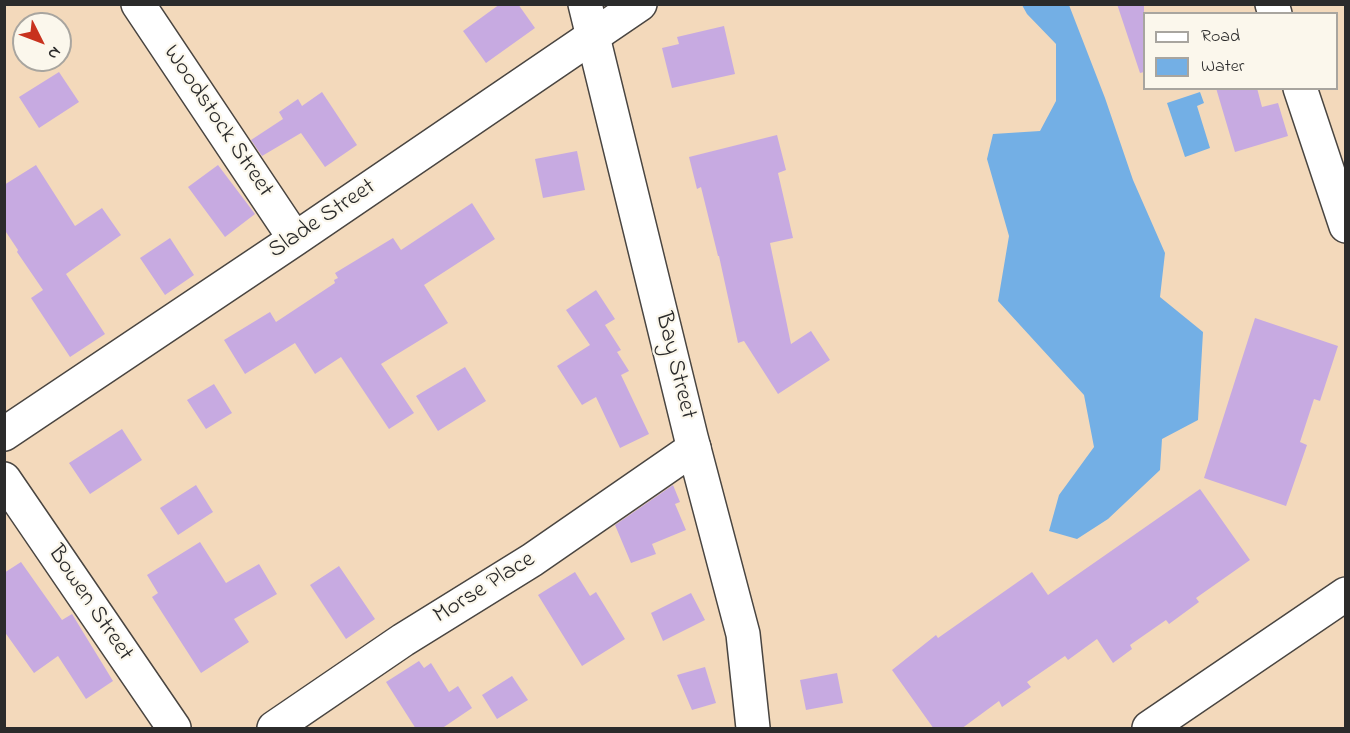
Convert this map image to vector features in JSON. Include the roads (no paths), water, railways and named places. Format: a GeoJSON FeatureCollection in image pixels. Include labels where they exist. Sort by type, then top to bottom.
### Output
{"type":"FeatureCollection","features":[{"type":"Feature","properties":{"kind":"street","name":"Woodstock Street"},"geometry":{"type":"LineString","coordinates":[[138,4],[295,239]]}},
{"type":"Feature","properties":{"kind":"street","name":"Bay Street"},"geometry":{"type":"LineString","coordinates":[[585,4],[694,448],[743,634],[753,729]]}},
{"type":"Feature","properties":{"kind":"street","name":"Slade Street"},"geometry":{"type":"LineString","coordinates":[[4,434],[639,4]]}},
{"type":"Feature","properties":{"kind":"street"},"geometry":{"type":"LineString","coordinates":[[1301,90],[1346,226]]}},
{"type":"Feature","properties":{"kind":"street","name":"Morse Place"},"geometry":{"type":"LineString","coordinates":[[274,729],[403,640],[532,560],[694,448]]}},
{"type":"Feature","properties":{"kind":"street","name":"Bowen Street"},"geometry":{"type":"LineString","coordinates":[[4,479],[174,729]]}},
{"type":"Feature","properties":{"kind":"street"},"geometry":{"type":"LineString","coordinates":[[1149,729],[1344,592]]}},
{"type":"Feature","properties":{"kind":"water"},"geometry":{"type":"Polygon","coordinates":[[[1022,5],[1069,5],[1105,98],[1133,180],[1165,253],[1160,297],[1203,332],[1198,420],[1162,439],[1160,470],[1108,519],[1077,539],[1049,531],[1059,495],[1094,447],[1084,395],[998,301],[1009,236],[987,159],[993,134],[1040,131],[1056,101],[1056,44],[1027,14],[1022,5]]]}},
{"type":"Feature","properties":{"kind":"water"},"geometry":{"type":"Polygon","coordinates":[[[1200,92],[1204,103],[1197,106],[1210,148],[1185,157],[1167,103],[1200,92]]]}}]}
